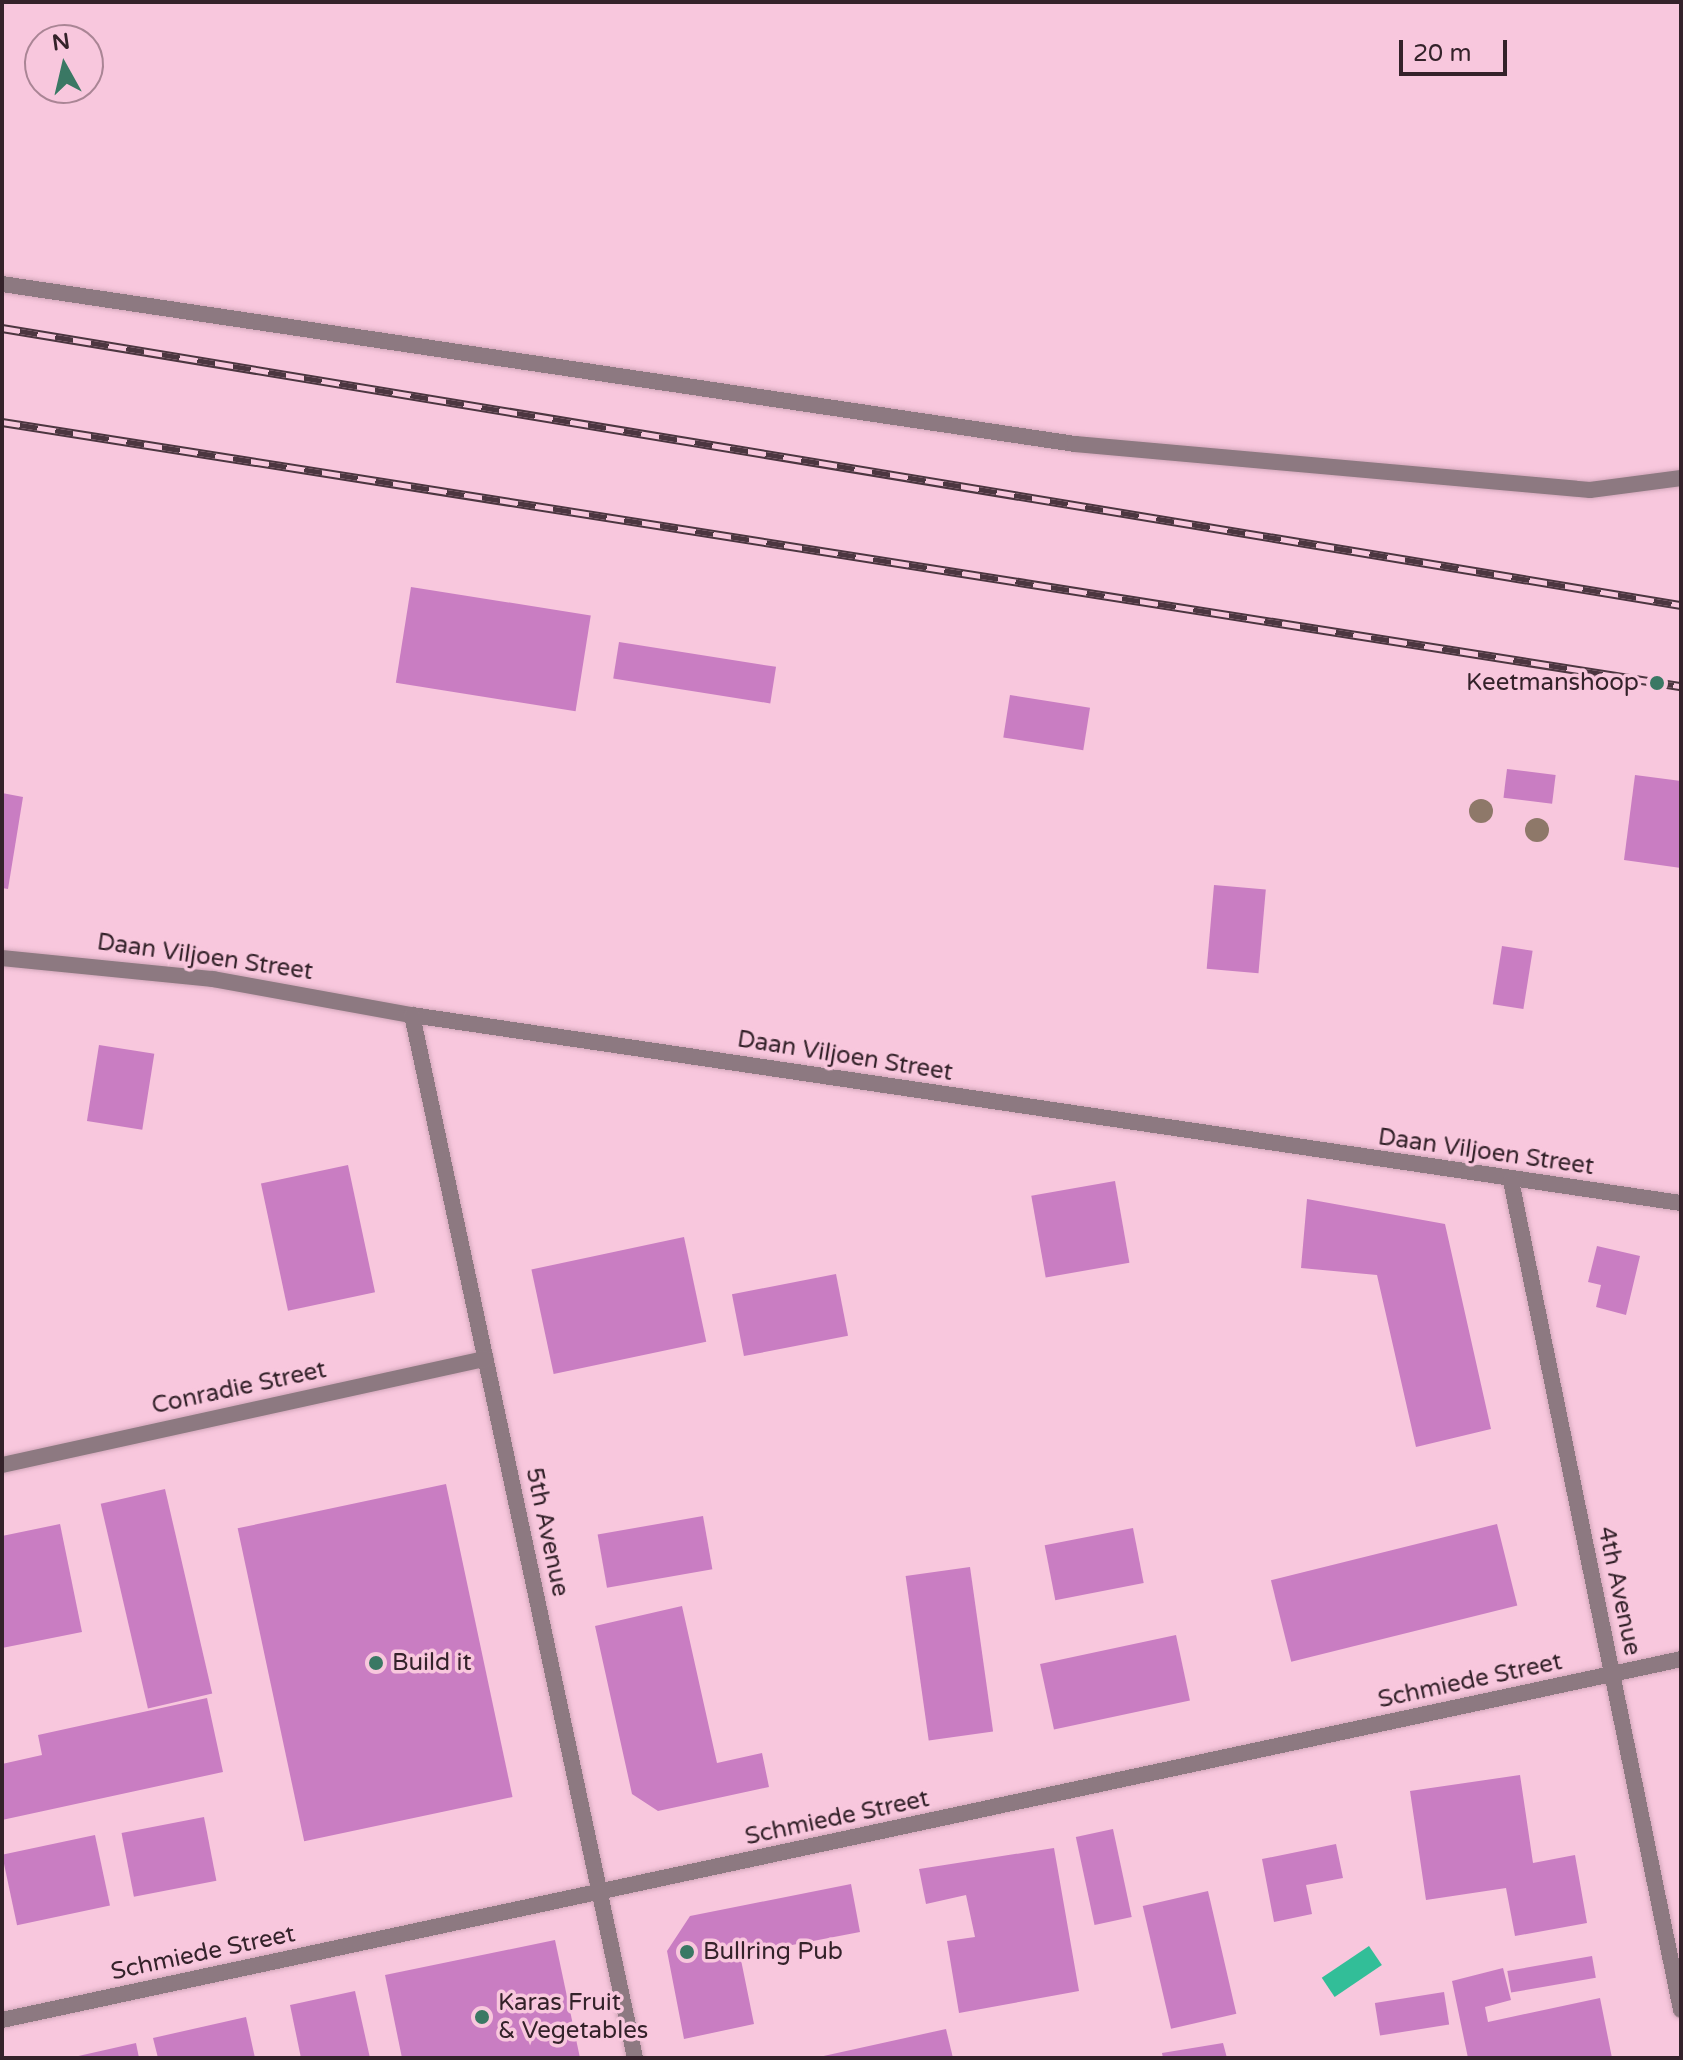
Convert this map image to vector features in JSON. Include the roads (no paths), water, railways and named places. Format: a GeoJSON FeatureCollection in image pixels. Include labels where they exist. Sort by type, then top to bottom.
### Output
{"type":"FeatureCollection","features":[{"type":"Feature","properties":{"kind":"street"},"geometry":{"type":"LineString","coordinates":[[2,284],[1075,444],[1590,490],[1681,478]]}},
{"type":"Feature","properties":{"kind":"street","name":"Daan Viljoen Street"},"geometry":{"type":"LineString","coordinates":[[2,958],[213,979],[412,1015],[1511,1181],[1681,1203]]}},
{"type":"Feature","properties":{"kind":"street","name":"5th Avenue"},"geometry":{"type":"LineString","coordinates":[[412,1015],[635,2058]]}},
{"type":"Feature","properties":{"kind":"street","name":"4th Avenue"},"geometry":{"type":"LineString","coordinates":[[1511,1181],[1681,2010]]}},
{"type":"Feature","properties":{"kind":"street","name":"Conradie Street"},"geometry":{"type":"LineString","coordinates":[[2,1465],[486,1359]]}},
{"type":"Feature","properties":{"kind":"street","name":"Schmiede Street"},"geometry":{"type":"LineString","coordinates":[[2,2020],[600,1894],[1681,1659]]}},
{"type":"Feature","properties":{"kind":"railway"},"geometry":{"type":"LineString","coordinates":[[2,328],[1681,605]]}},
{"type":"Feature","properties":{"kind":"railway"},"geometry":{"type":"LineString","coordinates":[[2,422],[1681,686]]}},
{"type":"Feature","properties":{"kind":"place","name":"Keetmanshoop"},"geometry":{"type":"Point","coordinates":[1657,683]}},
{"type":"Feature","properties":{"kind":"place","name":"Build it"},"geometry":{"type":"Point","coordinates":[376,1663]}},
{"type":"Feature","properties":{"kind":"place","name":"Bullring Pub"},"geometry":{"type":"Point","coordinates":[687,1952]}},
{"type":"Feature","properties":{"kind":"place","name":"Karas Fruit & Vegetables"},"geometry":{"type":"Point","coordinates":[482,2017]}}]}
